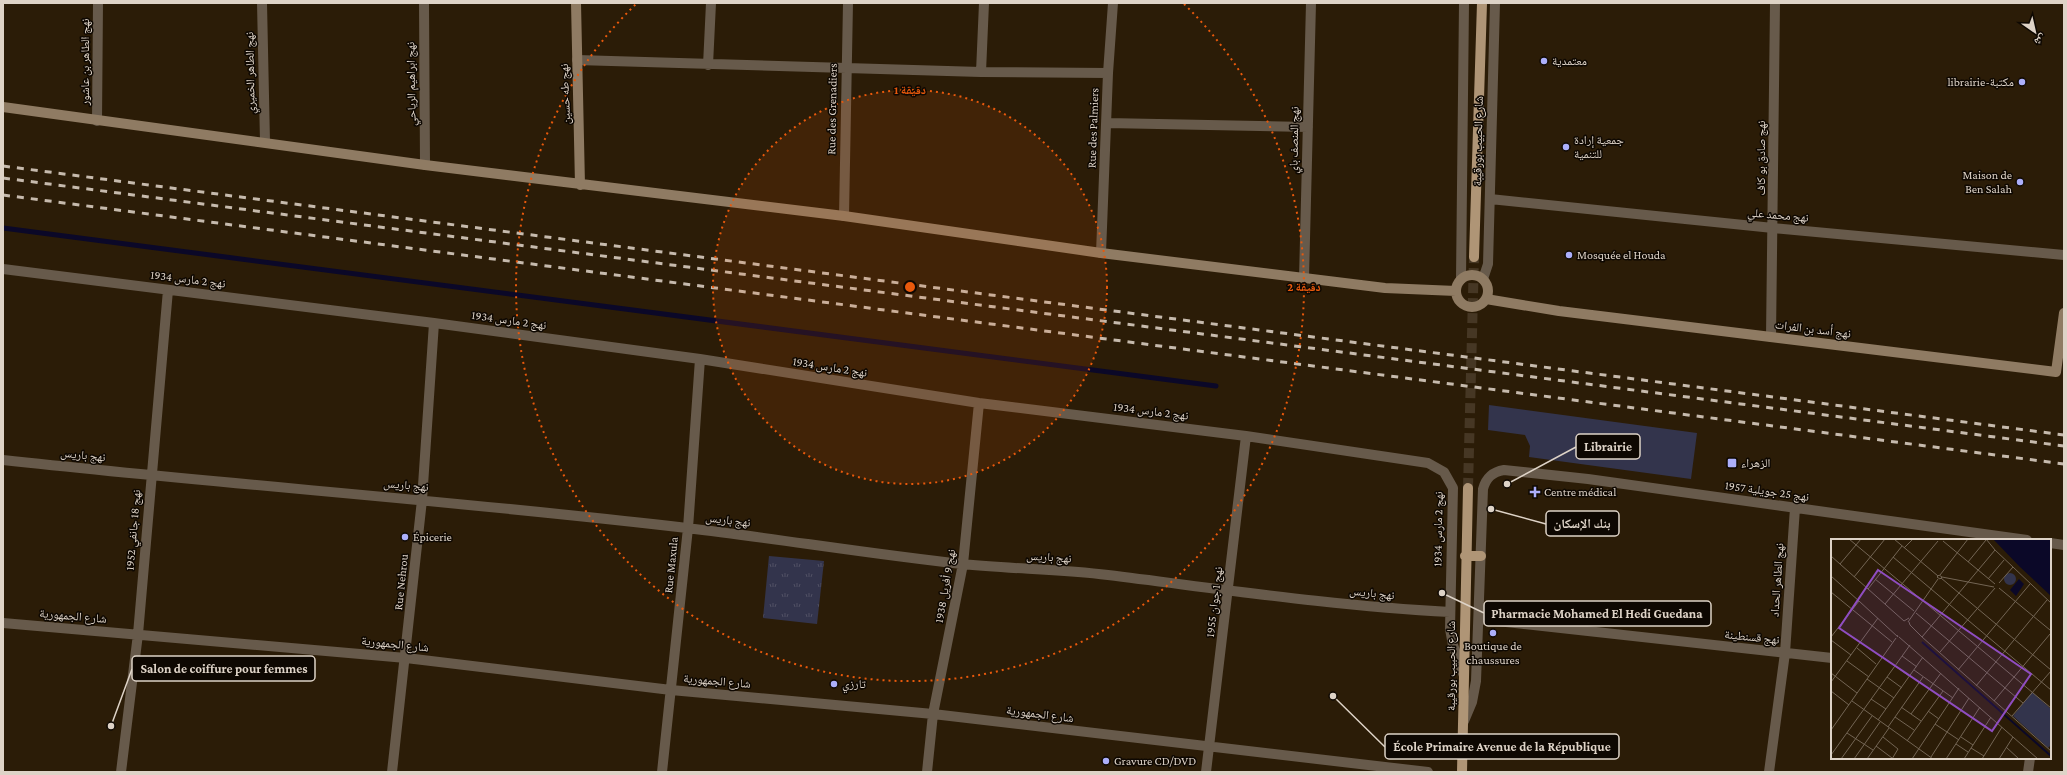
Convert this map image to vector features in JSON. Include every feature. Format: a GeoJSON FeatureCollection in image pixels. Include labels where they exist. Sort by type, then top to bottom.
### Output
{"type":"FeatureCollection","features":[{"type":"Feature","properties":{"kind":"main road","name":"شارع الحبيب بورقيبة"},"geometry":{"type":"LineString","coordinates":[[1474,257],[1482,3]]}},
{"type":"Feature","properties":{"kind":"main road","name":"شارع الحبيب بورقيبة"},"geometry":{"type":"LineString","coordinates":[[1462,772],[1464,721],[1465,556],[1468,488]]}},
{"type":"Feature","properties":{"kind":"main road"},"geometry":{"type":"LineString","coordinates":[[1465,556],[1481,556]]}},
{"type":"Feature","properties":{"kind":"street","name":"نهج الطاهر بن عاشور"},"geometry":{"type":"LineString","coordinates":[[98,3],[98,121]]}},
{"type":"Feature","properties":{"kind":"street","name":"نهج الطاهر الخميري"},"geometry":{"type":"LineString","coordinates":[[262,3],[265,142]]}},
{"type":"Feature","properties":{"kind":"street","name":"نهج ابراهيم الرياحي"},"geometry":{"type":"LineString","coordinates":[[424,3],[425,165]]}},
{"type":"Feature","properties":{"kind":"street","name":"نهج طه حسين"},"geometry":{"type":"LineString","coordinates":[[576,3],[580,185]]}},
{"type":"Feature","properties":{"kind":"street"},"geometry":{"type":"LineString","coordinates":[[708,65],[711,3]]}},
{"type":"Feature","properties":{"kind":"street","name":"Rue des Grenadiers"},"geometry":{"type":"LineString","coordinates":[[844,216],[848,3]]}},
{"type":"Feature","properties":{"kind":"street"},"geometry":{"type":"LineString","coordinates":[[981,72],[984,3]]}},
{"type":"Feature","properties":{"kind":"street","name":"Rue des Palmiers"},"geometry":{"type":"LineString","coordinates":[[1101,253],[1108,73],[1113,3]]}},
{"type":"Feature","properties":{"kind":"street","name":"نهج المنصف باي"},"geometry":{"type":"LineString","coordinates":[[1304,278],[1311,3]]}},
{"type":"Feature","properties":{"kind":"street","name":"شارع الحبيب بورقيبة"},"geometry":{"type":"LineString","coordinates":[[1461,279],[1464,3]]}},
{"type":"Feature","properties":{"kind":"street","name":"شارع الحبيب بورقيبة"},"geometry":{"type":"LineString","coordinates":[[1483,279],[1488,264],[1495,3]]}},
{"type":"Feature","properties":{"kind":"street","name":"نهج صادق بو كاف"},"geometry":{"type":"LineString","coordinates":[[1771,337],[1774,228],[1775,3]]}},
{"type":"Feature","properties":{"kind":"street"},"geometry":{"type":"LineString","coordinates":[[577,60],[981,72],[1108,73]]}},
{"type":"Feature","properties":{"kind":"street"},"geometry":{"type":"LineString","coordinates":[[3,107],[425,165],[844,216],[1101,253],[1392,288],[1456,291]]}},
{"type":"Feature","properties":{"kind":"street"},"geometry":{"type":"LineString","coordinates":[[1107,123],[1308,127]]}},
{"type":"Feature","properties":{"kind":"street","name":"نهج محمد علي"},"geometry":{"type":"LineString","coordinates":[[1490,199],[1774,228],[2064,255]]}},
{"type":"Feature","properties":{"kind":"street","name":"نهج 2 مارس 1934"},"geometry":{"type":"LineString","coordinates":[[3,269],[434,322],[700,360],[979,403],[1246,436],[1428,463],[1444,472],[1450,480],[1454,498],[1450,612],[1453,645],[1464,676]]}},
{"type":"Feature","properties":{"kind":"street"},"geometry":{"type":"LineString","coordinates":[[1467,275],[1473,275],[1483,279],[1488,288],[1486,299],[1478,306],[1468,307],[1459,301],[1456,291],[1461,279],[1467,275]]}},
{"type":"Feature","properties":{"kind":"street","name":"نهج 18 جانفي 1952"},"geometry":{"type":"LineString","coordinates":[[121,772],[138,634],[168,290]]}},
{"type":"Feature","properties":{"kind":"street","name":"نهج أسد بن الفرات"},"geometry":{"type":"LineString","coordinates":[[1486,299],[1559,311],[2060,373]]}},
{"type":"Feature","properties":{"kind":"street"},"geometry":{"type":"LineString","coordinates":[[2060,373],[2064,313]]}},
{"type":"Feature","properties":{"kind":"street","name":"Rue Nehrou"},"geometry":{"type":"LineString","coordinates":[[392,772],[406,658],[422,500],[434,322]]}},
{"type":"Feature","properties":{"kind":"street","name":"Rue Maxula"},"geometry":{"type":"LineString","coordinates":[[662,772],[688,528],[700,360]]}},
{"type":"Feature","properties":{"kind":"street","name":"نهج 9 أفريل 1938"},"geometry":{"type":"LineString","coordinates":[[927,772],[933,714],[963,564],[979,403]]}},
{"type":"Feature","properties":{"kind":"street","name":"نهج 1 جوان 1955"},"geometry":{"type":"LineString","coordinates":[[1206,772],[1229,591],[1246,436]]}},
{"type":"Feature","properties":{"kind":"street","name":"نهج باريس"},"geometry":{"type":"LineString","coordinates":[[3,460],[151,476],[422,500],[688,528],[963,564],[1103,574],[1229,591],[1398,609],[1450,612]]}},
{"type":"Feature","properties":{"kind":"street","name":"نهج 25 جويلية 1957"},"geometry":{"type":"LineString","coordinates":[[1481,556],[1485,483],[1492,474],[1504,470],[1588,479],[2020,539]]}},
{"type":"Feature","properties":{"kind":"street","name":"نهج الطاهر الحداد"},"geometry":{"type":"LineString","coordinates":[[1769,772],[1785,654],[1795,508]]}},
{"type":"Feature","properties":{"kind":"street"},"geometry":{"type":"LineString","coordinates":[[2051,543],[2064,545]]}},
{"type":"Feature","properties":{"kind":"street"},"geometry":{"type":"LineString","coordinates":[[1464,721],[1474,692],[1479,619],[1481,556]]}},
{"type":"Feature","properties":{"kind":"street","name":"نهج قسنطينة"},"geometry":{"type":"LineString","coordinates":[[1479,619],[1831,658]]}},
{"type":"Feature","properties":{"kind":"street","name":"شارع الجمهورية"},"geometry":{"type":"LineString","coordinates":[[3,623],[406,658],[671,690],[933,714],[1428,772]]}},
{"type":"Feature","properties":{"kind":"street"},"geometry":{"type":"LineString","coordinates":[[2028,772],[2030,759]]}},
{"type":"Feature","properties":{"kind":"green space"},"geometry":{"type":"Polygon","coordinates":[[[1489,405],[1697,433],[1691,479],[1529,457],[1530,446],[1525,435],[1488,430],[1489,405]]]}},
{"type":"Feature","properties":{"kind":"green space"},"geometry":{"type":"Polygon","coordinates":[[[769,556],[824,561],[817,624],[763,618],[769,556]]]}},
{"type":"Feature","properties":{"kind":"waterway"},"geometry":{"type":"LineString","coordinates":[[3,228],[1216,386]]}},
{"type":"Feature","properties":{"kind":"tunnel"},"geometry":{"type":"LineString","coordinates":[[1468,488],[1474,257]]}},
{"type":"Feature","properties":{"kind":"railway"},"geometry":{"type":"LineString","coordinates":[[3,166],[2064,435]]}},
{"type":"Feature","properties":{"kind":"railway"},"geometry":{"type":"LineString","coordinates":[[3,178],[2064,446]]}},
{"type":"Feature","properties":{"kind":"railway"},"geometry":{"type":"LineString","coordinates":[[3,195],[2064,464]]}},
{"type":"Feature","properties":{"kind":"place","name":"معتمدية"},"geometry":{"type":"Point","coordinates":[1544,61]}},
{"type":"Feature","properties":{"kind":"place","name":"librairie-مكتبة"},"geometry":{"type":"Point","coordinates":[2022,82]}},
{"type":"Feature","properties":{"kind":"place","name":"جمعية إرادة للتنمية"},"geometry":{"type":"Point","coordinates":[1566,147]}},
{"type":"Feature","properties":{"kind":"place","name":"Maison de Ben Salah"},"geometry":{"type":"Point","coordinates":[2020,182]}},
{"type":"Feature","properties":{"kind":"place","name":"Mosquée el Houda"},"geometry":{"type":"Point","coordinates":[1569,255]}},
{"type":"Feature","properties":{"kind":"place","name":"الزهراء"},"geometry":{"type":"Point","coordinates":[1732,463]}},
{"type":"Feature","properties":{"kind":"place","name":"Librairie"},"geometry":{"type":"Point","coordinates":[1507,484]}},
{"type":"Feature","properties":{"kind":"place","name":"Centre médical"},"geometry":{"type":"Point","coordinates":[1535,492]}},
{"type":"Feature","properties":{"kind":"place","name":"بنك الإسكان"},"geometry":{"type":"Point","coordinates":[1491,509]}},
{"type":"Feature","properties":{"kind":"place","name":"Épicerie"},"geometry":{"type":"Point","coordinates":[405,537]}},
{"type":"Feature","properties":{"kind":"place","name":"Pharmacie Mohamed El Hedi Guedana"},"geometry":{"type":"Point","coordinates":[1442,593]}},
{"type":"Feature","properties":{"kind":"place","name":"Boutique de chaussures"},"geometry":{"type":"Point","coordinates":[1493,633]}},
{"type":"Feature","properties":{"kind":"place","name":"تارزي"},"geometry":{"type":"Point","coordinates":[834,684]}},
{"type":"Feature","properties":{"kind":"place","name":"École Primaire Avenue de la République"},"geometry":{"type":"Point","coordinates":[1333,696]}},
{"type":"Feature","properties":{"kind":"place","name":"Salon de coiffure pour femmes"},"geometry":{"type":"Point","coordinates":[111,726]}},
{"type":"Feature","properties":{"kind":"place","name":"Gravure CD/DVD"},"geometry":{"type":"Point","coordinates":[1106,761]}}]}
